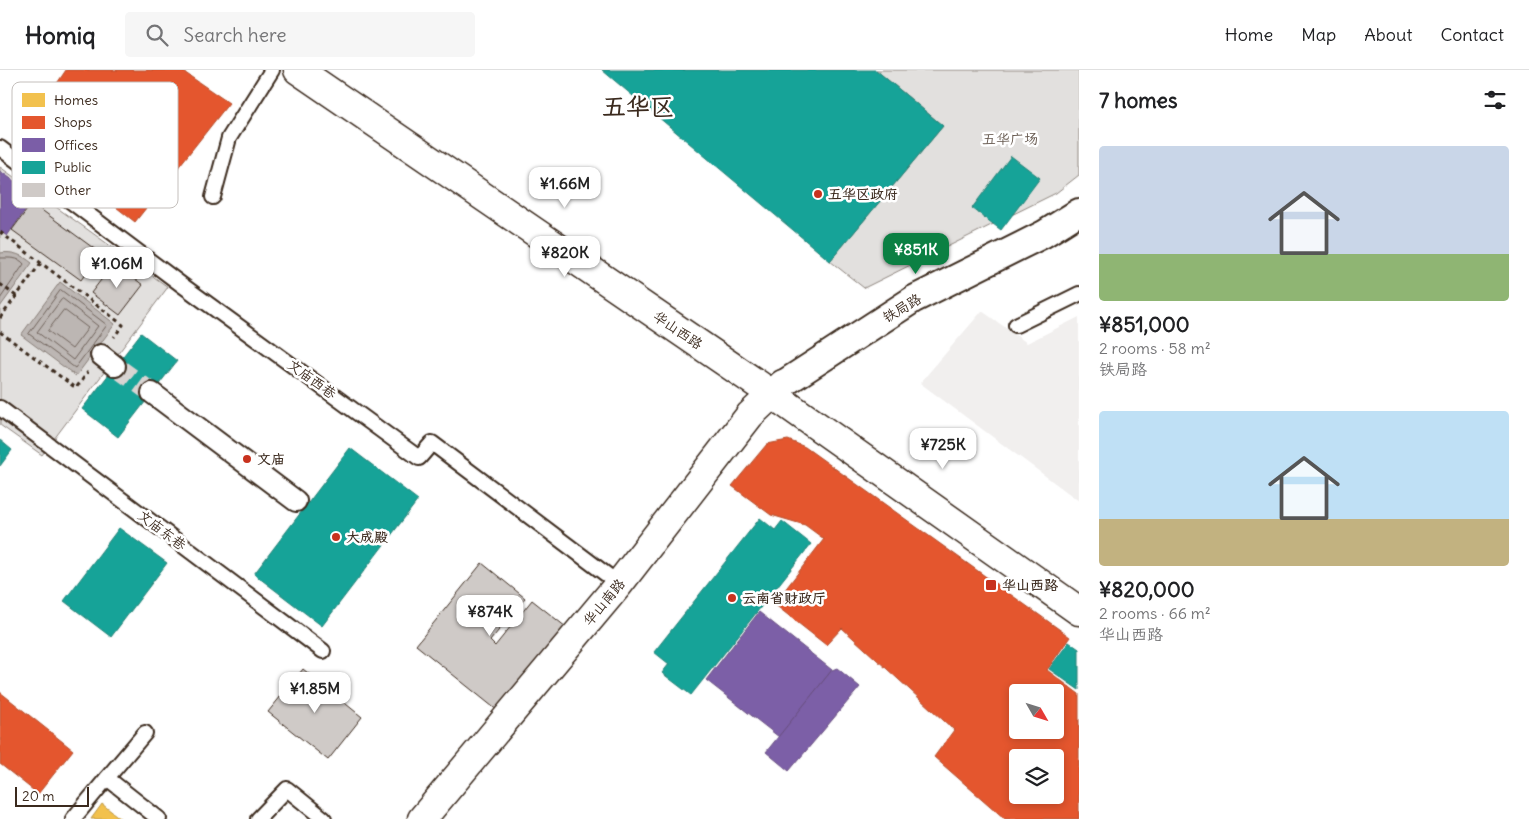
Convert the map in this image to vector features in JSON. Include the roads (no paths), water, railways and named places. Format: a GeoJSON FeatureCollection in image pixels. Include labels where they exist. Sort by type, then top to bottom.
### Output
{"type":"FeatureCollection","features":[{"type":"Feature","properties":{"kind":"main road","name":"华山西路"},"geometry":{"type":"LineString","coordinates":[[298,70],[1079,590]]}},
{"type":"Feature","properties":{"kind":"main road","name":"华山西路"},"geometry":{"type":"LineString","coordinates":[[323,70],[778,389],[1079,611]]}},
{"type":"Feature","properties":{"kind":"main road","name":"华山南路"},"geometry":{"type":"LineString","coordinates":[[422,819],[619,584],[750,415],[778,389]]}},
{"type":"Feature","properties":{"kind":"street","name":"铁局路"},"geometry":{"type":"LineString","coordinates":[[778,389],[914,299],[1044,234],[1079,214]]}},
{"type":"Feature","properties":{"kind":"street"},"geometry":{"type":"LineString","coordinates":[[152,393],[296,501]]}},
{"type":"Feature","properties":{"kind":"lane"},"geometry":{"type":"LineString","coordinates":[[213,197],[228,138],[272,70]]}},
{"type":"Feature","properties":{"kind":"lane","name":"文庙西巷"},"geometry":{"type":"LineString","coordinates":[[0,148],[12,157]]}},
{"type":"Feature","properties":{"kind":"lane","name":"文庙西巷"},"geometry":{"type":"LineString","coordinates":[[80,208],[420,458],[432,443],[619,584]]}},
{"type":"Feature","properties":{"kind":"lane"},"geometry":{"type":"LineString","coordinates":[[1016,325],[1079,294]]}},
{"type":"Feature","properties":{"kind":"lane","name":"文庙东巷"},"geometry":{"type":"LineString","coordinates":[[0,408],[323,652]]}},
{"type":"Feature","properties":{"kind":"lane"},"geometry":{"type":"LineString","coordinates":[[73,819],[145,733]]}},
{"type":"Feature","properties":{"kind":"lane"},"geometry":{"type":"LineString","coordinates":[[108,778],[159,819]]}},
{"type":"Feature","properties":{"kind":"lane"},"geometry":{"type":"LineString","coordinates":[[258,819],[287,789],[324,819]]}},
{"type":"Feature","properties":{"kind":"water"},"geometry":{"type":"Polygon","coordinates":[[[0,253],[17,254],[32,263],[0,307],[0,253]]]}},
{"type":"Feature","properties":{"kind":"water"},"geometry":{"type":"Polygon","coordinates":[[[60,282],[115,324],[76,376],[21,335],[60,282]]]}},
{"type":"Feature","properties":{"kind":"tunnel"},"geometry":{"type":"LineString","coordinates":[[115,366],[152,393]]}},
{"type":"Feature","properties":{"kind":"place","name":"五华区政府"},"geometry":{"type":"Point","coordinates":[818,194]}},
{"type":"Feature","properties":{"kind":"place","name":"文庙"},"geometry":{"type":"Point","coordinates":[247,459]}},
{"type":"Feature","properties":{"kind":"place","name":"大成殿"},"geometry":{"type":"Point","coordinates":[336,537]}},
{"type":"Feature","properties":{"kind":"place","name":"华山西路"},"geometry":{"type":"Point","coordinates":[991,585]}},
{"type":"Feature","properties":{"kind":"place","name":"云南省财政厅"},"geometry":{"type":"Point","coordinates":[732,598]}},
{"type":"Feature","properties":{"kind":"district","name":"五华区"},"geometry":{"type":"Point","coordinates":[638,107]}},
{"type":"Feature","properties":{"kind":"park label","name":"五华广场"},"geometry":{"type":"Point","coordinates":[1010,139]}}]}
